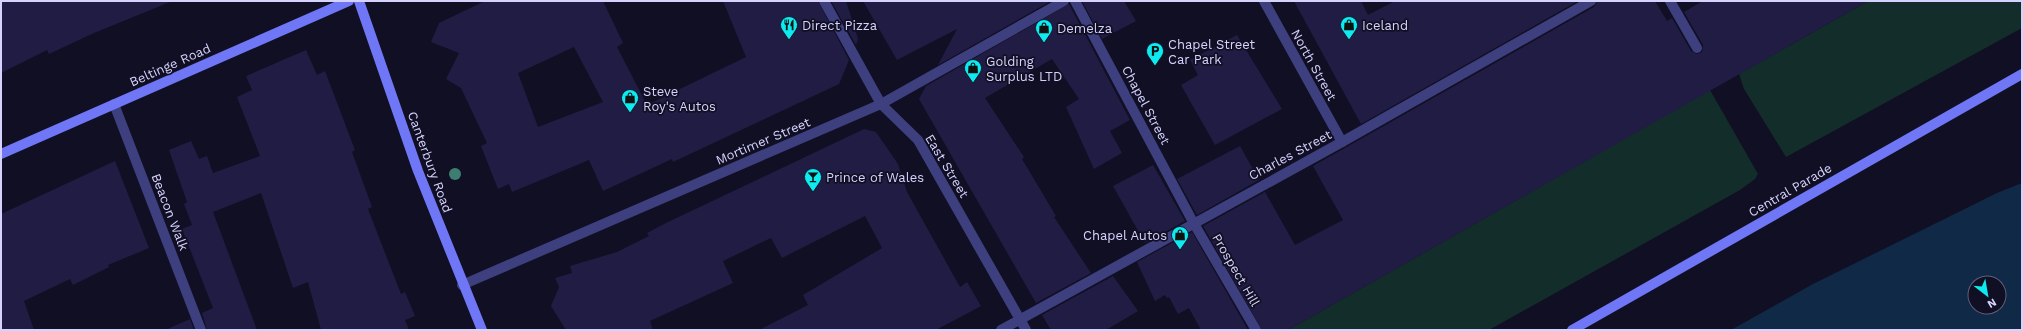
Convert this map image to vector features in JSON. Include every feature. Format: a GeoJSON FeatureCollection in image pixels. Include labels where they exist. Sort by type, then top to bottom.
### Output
{"type":"FeatureCollection","features":[{"type":"Feature","properties":{"kind":"street","name":"Beltinge Road"},"geometry":{"type":"LineString","coordinates":[[1,154],[350,1]]}},
{"type":"Feature","properties":{"kind":"street","name":"Canterbury Road"},"geometry":{"type":"LineString","coordinates":[[360,1],[418,171],[462,285],[482,330]]}},
{"type":"Feature","properties":{"kind":"street","name":"East Street"},"geometry":{"type":"LineString","coordinates":[[824,1],[881,104],[918,140],[1026,330]]}},
{"type":"Feature","properties":{"kind":"street","name":"Mortimer Street"},"geometry":{"type":"LineString","coordinates":[[462,285],[881,104],[1064,1]]}},
{"type":"Feature","properties":{"kind":"street","name":"Chapel Street"},"geometry":{"type":"LineString","coordinates":[[1075,1],[1193,222]]}},
{"type":"Feature","properties":{"kind":"street","name":"North Street"},"geometry":{"type":"LineString","coordinates":[[1264,1],[1342,142]]}},
{"type":"Feature","properties":{"kind":"street","name":"Charles Street"},"geometry":{"type":"LineString","coordinates":[[1001,330],[1193,222],[1342,142],[1591,1]]}},
{"type":"Feature","properties":{"kind":"street"},"geometry":{"type":"LineString","coordinates":[[1670,1],[1697,48]]}},
{"type":"Feature","properties":{"kind":"street","name":"Central Parade"},"geometry":{"type":"LineString","coordinates":[[1572,330],[2022,74]]}},
{"type":"Feature","properties":{"kind":"street","name":"Beacon Walk"},"geometry":{"type":"LineString","coordinates":[[114,104],[201,330]]}},
{"type":"Feature","properties":{"kind":"street","name":"Prospect Hill"},"geometry":{"type":"LineString","coordinates":[[1193,222],[1256,330]]}},
{"type":"Feature","properties":{"kind":"green space"},"geometry":{"type":"Polygon","coordinates":[[[1868,1],[2022,1],[2022,28],[1786,157],[1744,89],[1739,74],[1868,1]]]}},
{"type":"Feature","properties":{"kind":"green space"},"geometry":{"type":"Polygon","coordinates":[[[1710,90],[1758,174],[1755,179],[1740,190],[1489,330],[1288,330],[1710,90]]]}},
{"type":"Feature","properties":{"kind":"water"},"geometry":{"type":"Polygon","coordinates":[[[2022,183],[2022,330],[1731,330],[1813,284],[1997,193],[2022,183]]]}},
{"type":"Feature","properties":{"kind":"building"},"geometry":{"type":"Polygon","coordinates":[[[1,1],[170,2],[94,33],[49,54],[47,50],[1,73],[1,1]]]}},
{"type":"Feature","properties":{"kind":"building"},"geometry":{"type":"Polygon","coordinates":[[[485,1],[603,1],[623,43],[617,47],[647,105],[746,57],[723,1],[818,1],[849,60],[839,84],[673,162],[672,159],[603,191],[589,160],[512,192],[509,184],[498,189],[481,146],[487,143],[461,88],[446,79],[459,53],[431,42],[439,23],[485,1]],[[574,47],[518,73],[538,127],[603,102],[574,47]]]}},
{"type":"Feature","properties":{"kind":"building"},"geometry":{"type":"Polygon","coordinates":[[[831,1],[846,1],[858,39],[856,45],[831,1]]]}},
{"type":"Feature","properties":{"kind":"building"},"geometry":{"type":"Polygon","coordinates":[[[863,1],[1051,1],[938,65],[957,29],[897,60],[863,1]]]}},
{"type":"Feature","properties":{"kind":"building"},"geometry":{"type":"Polygon","coordinates":[[[1082,1],[1124,1],[1136,21],[1102,39],[1082,1]]]}},
{"type":"Feature","properties":{"kind":"building"},"geometry":{"type":"Polygon","coordinates":[[[1294,1],[1361,1],[1368,15],[1395,1],[1578,1],[1361,124],[1294,1]]]}},
{"type":"Feature","properties":{"kind":"building"},"geometry":{"type":"Polygon","coordinates":[[[1597,1],[1655,1],[1667,21],[1672,18],[1691,51],[1697,54],[1702,52],[1703,45],[1684,12],[1703,1],[1868,1],[1288,330],[1262,330],[1203,226],[1265,192],[1295,245],[1343,220],[1313,166],[1594,7],[1597,1]]]}},
{"type":"Feature","properties":{"kind":"building"},"geometry":{"type":"Polygon","coordinates":[[[1069,4],[1130,120],[1110,131],[1122,153],[1094,169],[1066,107],[1079,99],[1052,59],[985,98],[1024,157],[1022,159],[1056,216],[1054,217],[1091,273],[1036,303],[919,99],[926,86],[1069,4]]]}},
{"type":"Feature","properties":{"kind":"building"},"geometry":{"type":"Polygon","coordinates":[[[1237,35],[1282,109],[1215,145],[1181,85],[1198,75],[1190,60],[1237,35]]]}},
{"type":"Feature","properties":{"kind":"building"},"geometry":{"type":"Polygon","coordinates":[[[306,50],[317,75],[325,71],[355,150],[352,152],[372,207],[368,209],[401,294],[405,292],[415,316],[405,320],[409,330],[321,330],[308,282],[293,288],[261,193],[213,212],[257,330],[207,330],[202,313],[213,308],[182,229],[192,225],[184,204],[187,202],[169,150],[191,141],[199,159],[207,156],[213,173],[260,156],[237,97],[252,90],[246,76],[306,50]]]}},
{"type":"Feature","properties":{"kind":"building"},"geometry":{"type":"Polygon","coordinates":[[[864,129],[876,132],[898,164],[907,192],[960,287],[967,282],[981,306],[936,330],[759,330],[808,305],[803,295],[882,248],[865,216],[782,258],[771,238],[723,261],[733,283],[650,321],[653,330],[566,330],[551,306],[559,287],[555,278],[572,273],[570,266],[617,252],[649,236],[647,233],[666,223],[864,129]]]}},
{"type":"Feature","properties":{"kind":"building"},"geometry":{"type":"Polygon","coordinates":[[[1240,146],[1259,180],[1197,215],[1177,179],[1240,146]]]}},
{"type":"Feature","properties":{"kind":"building"},"geometry":{"type":"Polygon","coordinates":[[[115,161],[149,248],[108,265],[109,267],[73,285],[70,279],[24,301],[34,330],[1,330],[1,214],[115,161]]]}},
{"type":"Feature","properties":{"kind":"building"},"geometry":{"type":"Polygon","coordinates":[[[1153,165],[1185,221],[1145,243],[1113,186],[1153,165]]]}},
{"type":"Feature","properties":{"kind":"building"},"geometry":{"type":"Polygon","coordinates":[[[1192,232],[1248,330],[1201,330],[1189,308],[1178,314],[1169,297],[1167,298],[1165,295],[1155,301],[1137,262],[1192,232]]]}},
{"type":"Feature","properties":{"kind":"building"},"geometry":{"type":"Polygon","coordinates":[[[1113,276],[1138,311],[1106,330],[1051,330],[1042,315],[1113,276]]]}},
{"type":"Feature","properties":{"kind":"building"},"geometry":{"type":"Polygon","coordinates":[[[190,319],[194,330],[165,330],[190,319]]]}},
{"type":"Feature","properties":{"kind":"place","name":"Direct Pizza"},"geometry":{"type":"Point","coordinates":[789,40]}},
{"type":"Feature","properties":{"kind":"place","name":"Iceland"},"geometry":{"type":"Point","coordinates":[1349,40]}},
{"type":"Feature","properties":{"kind":"place","name":"Demelza"},"geometry":{"type":"Point","coordinates":[1044,43]}},
{"type":"Feature","properties":{"kind":"place","name":"Chapel Street Car Park"},"geometry":{"type":"Point","coordinates":[1155,66]}},
{"type":"Feature","properties":{"kind":"place","name":"Golding Surplus LTD"},"geometry":{"type":"Point","coordinates":[973,83]}},
{"type":"Feature","properties":{"kind":"place","name":"Steve Roy's Autos"},"geometry":{"type":"Point","coordinates":[630,113]}},
{"type":"Feature","properties":{"kind":"place","name":"Prince of Wales"},"geometry":{"type":"Point","coordinates":[813,192]}},
{"type":"Feature","properties":{"kind":"place","name":"Chapel Autos"},"geometry":{"type":"Point","coordinates":[1180,250]}}]}
